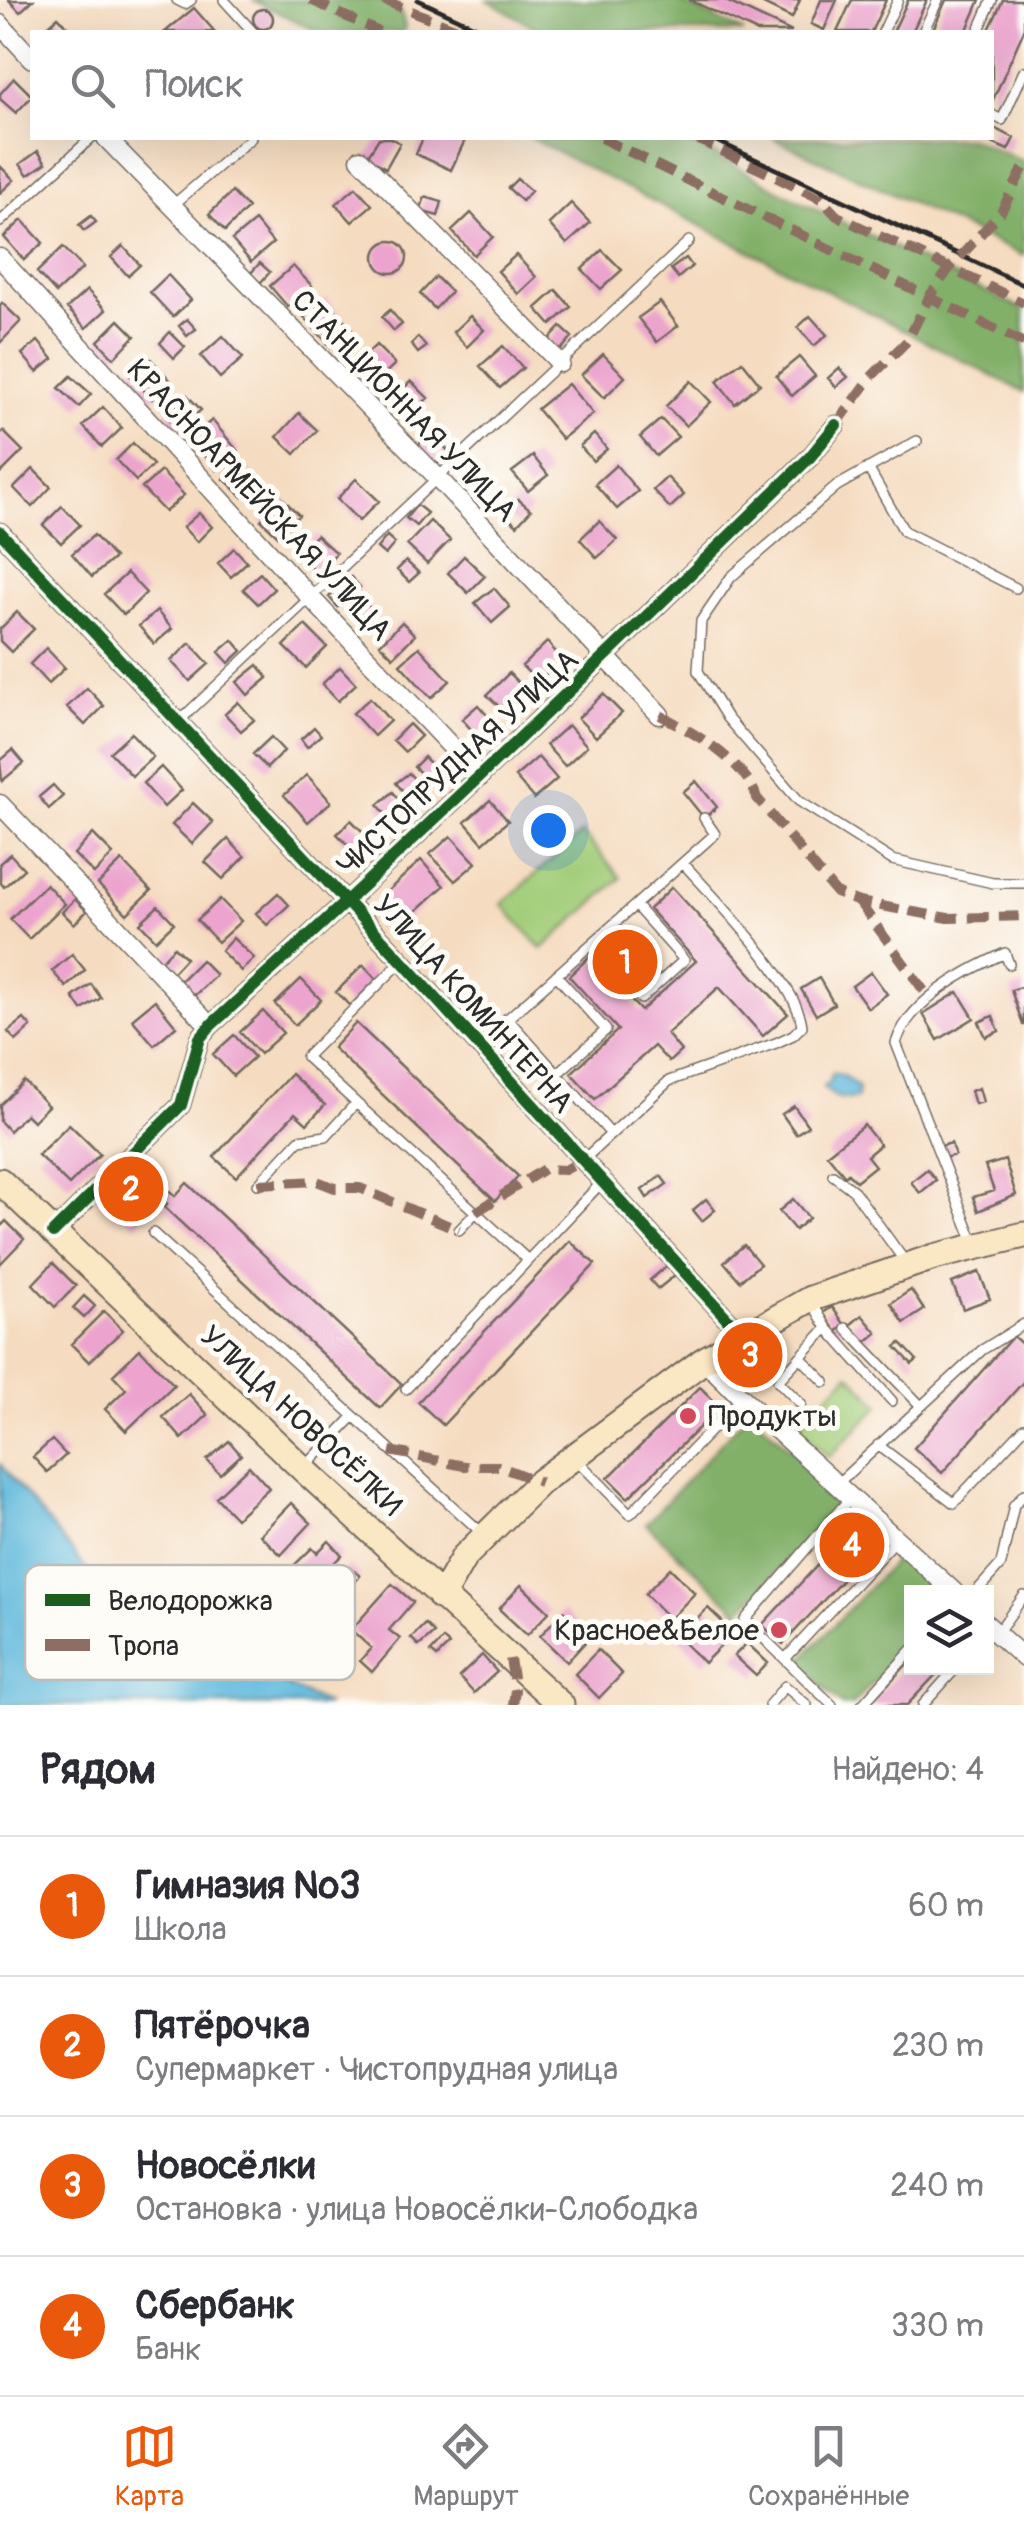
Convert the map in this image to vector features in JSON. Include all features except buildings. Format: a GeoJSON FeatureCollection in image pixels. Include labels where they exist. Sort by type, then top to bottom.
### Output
{"type":"FeatureCollection","features":[{"type":"Feature","properties":{"kind":"main road","name":"УЛИЦА НОВОСЁЛКИ"},"geometry":{"type":"LineString","coordinates":[[0,1181],[303,1469],[560,1705]]}},
{"type":"Feature","properties":{"kind":"main road"},"geometry":{"type":"LineString","coordinates":[[441,1597],[451,1576],[480,1539],[540,1482],[704,1360],[810,1299],[907,1266],[1024,1235]]}},
{"type":"Feature","properties":{"kind":"street"},"geometry":{"type":"LineString","coordinates":[[0,24],[30,57]]}},
{"type":"Feature","properties":{"kind":"street","name":"СТАНЦИОННАЯ УЛИЦА"},"geometry":{"type":"LineString","coordinates":[[108,140],[436,476],[660,716]]}},
{"type":"Feature","properties":{"kind":"street"},"geometry":{"type":"LineString","coordinates":[[360,159],[560,364]]}},
{"type":"Feature","properties":{"kind":"street","name":"КРАСНОАРМЕЙСКАЯ УЛИЦА"},"geometry":{"type":"LineString","coordinates":[[0,258],[310,597],[480,776]]}},
{"type":"Feature","properties":{"kind":"street","name":"ЧИСТОПРУДНАЯ УЛИЦА"},"geometry":{"type":"LineString","coordinates":[[53,1233],[181,1105],[200,1038],[210,1026],[607,656],[810,457],[836,425]]}},
{"type":"Feature","properties":{"kind":"street","name":"УЛИЦА КОМИНТЕРНА"},"geometry":{"type":"LineString","coordinates":[[0,532],[402,961],[743,1336]]}},
{"type":"Feature","properties":{"kind":"street"},"geometry":{"type":"LineString","coordinates":[[0,804],[210,1026]]}},
{"type":"Feature","properties":{"kind":"street"},"geometry":{"type":"LineString","coordinates":[[704,1360],[946,1585]]}},
{"type":"Feature","properties":{"kind":"street"},"geometry":{"type":"LineString","coordinates":[[994,1632],[1024,1658]]}},
{"type":"Feature","properties":{"kind":"lane"},"geometry":{"type":"LineString","coordinates":[[177,0],[185,4],[192,0]]}},
{"type":"Feature","properties":{"kind":"lane"},"geometry":{"type":"LineString","coordinates":[[224,0],[251,30]]}},
{"type":"Feature","properties":{"kind":"lane"},"geometry":{"type":"LineString","coordinates":[[885,30],[898,0]]}},
{"type":"Feature","properties":{"kind":"lane"},"geometry":{"type":"LineString","coordinates":[[924,30],[938,0]]}},
{"type":"Feature","properties":{"kind":"lane"},"geometry":{"type":"LineString","coordinates":[[979,30],[992,0]]}},
{"type":"Feature","properties":{"kind":"lane"},"geometry":{"type":"LineString","coordinates":[[994,116],[1002,120],[1024,72]]}},
{"type":"Feature","properties":{"kind":"lane"},"geometry":{"type":"LineString","coordinates":[[0,222],[89,140]]}},
{"type":"Feature","properties":{"kind":"lane"},"geometry":{"type":"LineString","coordinates":[[172,206],[249,140]]}},
{"type":"Feature","properties":{"kind":"lane"},"geometry":{"type":"LineString","coordinates":[[178,722],[689,241]]}},
{"type":"Feature","properties":{"kind":"lane"},"geometry":{"type":"LineString","coordinates":[[916,441],[837,486],[731,576],[700,622],[698,671],[726,718],[799,801],[892,860],[992,883],[1024,884]]}},
{"type":"Feature","properties":{"kind":"lane"},"geometry":{"type":"LineString","coordinates":[[868,468],[904,530],[1016,588]]}},
{"type":"Feature","properties":{"kind":"lane"},"geometry":{"type":"LineString","coordinates":[[478,1045],[715,834],[704,818]]}},
{"type":"Feature","properties":{"kind":"lane"},"geometry":{"type":"LineString","coordinates":[[582,1160],[669,1081],[776,1044],[802,1026],[800,1014],[767,962],[683,863]]}},
{"type":"Feature","properties":{"kind":"lane"},"geometry":{"type":"LineString","coordinates":[[592,944],[641,999],[684,960],[635,906]]}},
{"type":"Feature","properties":{"kind":"lane"},"geometry":{"type":"LineString","coordinates":[[976,1247],[896,1043],[901,1028],[930,999],[982,963],[1005,953],[1009,964]]}},
{"type":"Feature","properties":{"kind":"lane"},"geometry":{"type":"LineString","coordinates":[[402,961],[306,1057],[528,1260]]}},
{"type":"Feature","properties":{"kind":"lane"},"geometry":{"type":"LineString","coordinates":[[556,975],[606,1030],[557,1074]]}},
{"type":"Feature","properties":{"kind":"lane"},"geometry":{"type":"LineString","coordinates":[[507,1018],[611,1134]]}},
{"type":"Feature","properties":{"kind":"lane"},"geometry":{"type":"LineString","coordinates":[[258,1184],[299,1140],[326,1136],[356,1103]]}},
{"type":"Feature","properties":{"kind":"lane"},"geometry":{"type":"LineString","coordinates":[[834,1175],[854,1190],[907,1266]]}},
{"type":"Feature","properties":{"kind":"lane"},"geometry":{"type":"LineString","coordinates":[[406,1389],[603,1180]]}},
{"type":"Feature","properties":{"kind":"lane"},"geometry":{"type":"LineString","coordinates":[[459,1230],[476,1212]]}},
{"type":"Feature","properties":{"kind":"lane"},"geometry":{"type":"LineString","coordinates":[[153,1232],[480,1539]]}},
{"type":"Feature","properties":{"kind":"lane"},"geometry":{"type":"LineString","coordinates":[[810,1299],[827,1328],[892,1401]]}},
{"type":"Feature","properties":{"kind":"lane"},"geometry":{"type":"LineString","coordinates":[[836,1484],[982,1350],[1024,1324]]}},
{"type":"Feature","properties":{"kind":"lane"},"geometry":{"type":"LineString","coordinates":[[801,1404],[778,1382],[827,1328]]}},
{"type":"Feature","properties":{"kind":"lane"},"geometry":{"type":"LineString","coordinates":[[846,1328],[920,1404]]}},
{"type":"Feature","properties":{"kind":"lane"},"geometry":{"type":"LineString","coordinates":[[800,1357],[825,1382]]}},
{"type":"Feature","properties":{"kind":"lane"},"geometry":{"type":"LineString","coordinates":[[573,1456],[630,1514],[742,1398]]}},
{"type":"Feature","properties":{"kind":"lane"},"geometry":{"type":"LineString","coordinates":[[303,1469],[352,1417]]}},
{"type":"Feature","properties":{"kind":"lane"},"geometry":{"type":"LineString","coordinates":[[878,1444],[954,1504],[1024,1428]]}},
{"type":"Feature","properties":{"kind":"lane"},"geometry":{"type":"LineString","coordinates":[[982,1585],[1001,1564],[1014,1505],[1024,1494]]}},
{"type":"Feature","properties":{"kind":"lane"},"geometry":{"type":"LineString","coordinates":[[832,1705],[745,1620],[852,1497]]}},
{"type":"Feature","properties":{"kind":"lane"},"geometry":{"type":"LineString","coordinates":[[785,1659],[896,1539]]}},
{"type":"Feature","properties":{"kind":"lane"},"geometry":{"type":"LineString","coordinates":[[994,1625],[1024,1596]]}},
{"type":"Feature","properties":{"kind":"lane"},"geometry":{"type":"LineString","coordinates":[[862,1705],[904,1659]]}},
{"type":"Feature","properties":{"kind":"lane"},"geometry":{"type":"LineString","coordinates":[[923,1705],[950,1675]]}},
{"type":"Feature","properties":{"kind":"lane"},"geometry":{"type":"LineString","coordinates":[[769,1705],[786,1686],[807,1705]]}},
{"type":"Feature","properties":{"kind":"green space"},"geometry":{"type":"Polygon","coordinates":[[[252,0],[379,0],[400,10],[405,26],[404,30],[315,30],[252,0]]]}},
{"type":"Feature","properties":{"kind":"green space"},"geometry":{"type":"Polygon","coordinates":[[[488,0],[676,0],[740,30],[540,30],[488,0]]]}},
{"type":"Feature","properties":{"kind":"green space"},"geometry":{"type":"Polygon","coordinates":[[[534,140],[676,140],[707,150],[795,199],[1024,310],[1024,392],[534,140]]]}},
{"type":"Feature","properties":{"kind":"green space"},"geometry":{"type":"Polygon","coordinates":[[[777,140],[974,140],[1024,162],[1024,256],[777,140]]]}},
{"type":"Feature","properties":{"kind":"green space"},"geometry":{"type":"Polygon","coordinates":[[[582,833],[621,878],[542,949],[502,904],[582,833]]]}},
{"type":"Feature","properties":{"kind":"green space"},"geometry":{"type":"Polygon","coordinates":[[[849,1374],[880,1405],[829,1457],[797,1426],[849,1374]]]}},
{"type":"Feature","properties":{"kind":"green space"},"geometry":{"type":"Polygon","coordinates":[[[750,1411],[844,1499],[739,1612],[646,1524],[750,1411]]]}},
{"type":"Feature","properties":{"kind":"green space"},"geometry":{"type":"Polygon","coordinates":[[[901,1554],[934,1585],[904,1585],[904,1649],[852,1705],[842,1705],[798,1663],[901,1554]]]}},
{"type":"Feature","properties":{"kind":"water"},"geometry":{"type":"Polygon","coordinates":[[[832,1073],[858,1087],[857,1098],[838,1098],[823,1087],[832,1073]]]}},
{"type":"Feature","properties":{"kind":"water"},"geometry":{"type":"Polygon","coordinates":[[[0,1464],[83,1565],[25,1565],[25,1680],[276,1680],[328,1705],[0,1705],[0,1464]]]}},
{"type":"Feature","properties":{"kind":"railway"},"geometry":{"type":"LineString","coordinates":[[418,0],[483,30]]}},
{"type":"Feature","properties":{"kind":"railway"},"geometry":{"type":"LineString","coordinates":[[714,140],[1024,285]]}},
{"type":"Feature","properties":{"kind":"marked path"},"geometry":{"type":"LineString","coordinates":[[311,0],[375,30]]}},
{"type":"Feature","properties":{"kind":"marked path"},"geometry":{"type":"LineString","coordinates":[[383,0],[460,30]]}},
{"type":"Feature","properties":{"kind":"marked path"},"geometry":{"type":"LineString","coordinates":[[605,140],[1024,343]]}},
{"type":"Feature","properties":{"kind":"marked path"},"geometry":{"type":"LineString","coordinates":[[699,140],[821,199],[837,216],[1024,303]]}},
{"type":"Feature","properties":{"kind":"marked path"},"geometry":{"type":"LineString","coordinates":[[836,425],[873,375],[908,340],[929,297],[1001,212],[1024,167]]}},
{"type":"Feature","properties":{"kind":"marked path"},"geometry":{"type":"LineString","coordinates":[[660,715],[702,739],[742,772],[757,798],[836,893],[859,902],[948,918],[1024,916]]}},
{"type":"Feature","properties":{"kind":"marked path"},"geometry":{"type":"LineString","coordinates":[[859,902],[930,999]]}},
{"type":"Feature","properties":{"kind":"marked path"},"geometry":{"type":"LineString","coordinates":[[476,1212],[544,1169],[565,1170],[583,1160]]}},
{"type":"Feature","properties":{"kind":"marked path"},"geometry":{"type":"LineString","coordinates":[[258,1184],[317,1181],[335,1188],[360,1188],[459,1230]]}},
{"type":"Feature","properties":{"kind":"marked path"},"geometry":{"type":"LineString","coordinates":[[390,1451],[464,1466],[498,1466],[540,1482]]}},
{"type":"Feature","properties":{"kind":"marked path"},"geometry":{"type":"LineString","coordinates":[[510,1659],[513,1705]]}},
{"type":"Feature","properties":{"kind":"cycle path"},"geometry":{"type":"LineString","coordinates":[[53,1233],[181,1105],[200,1038],[210,1026],[588,673],[810,457],[836,425]]}},
{"type":"Feature","properties":{"kind":"cycle path"},"geometry":{"type":"LineString","coordinates":[[0,532],[402,961],[743,1336]]}},
{"type":"Feature","properties":{"kind":"place","name":"Гимназия №3"},"geometry":{"type":"Point","coordinates":[625,962]}},
{"type":"Feature","properties":{"kind":"place","name":"Пятёрочка"},"geometry":{"type":"Point","coordinates":[131,1189]}},
{"type":"Feature","properties":{"kind":"place","name":"Новосёлки"},"geometry":{"type":"Point","coordinates":[750,1355]}},
{"type":"Feature","properties":{"kind":"place","name":"Продукты"},"geometry":{"type":"Point","coordinates":[688,1416]}},
{"type":"Feature","properties":{"kind":"place","name":"Сбербанк"},"geometry":{"type":"Point","coordinates":[852,1545]}},
{"type":"Feature","properties":{"kind":"place","name":"Красное&Белое"},"geometry":{"type":"Point","coordinates":[779,1630]}}]}
